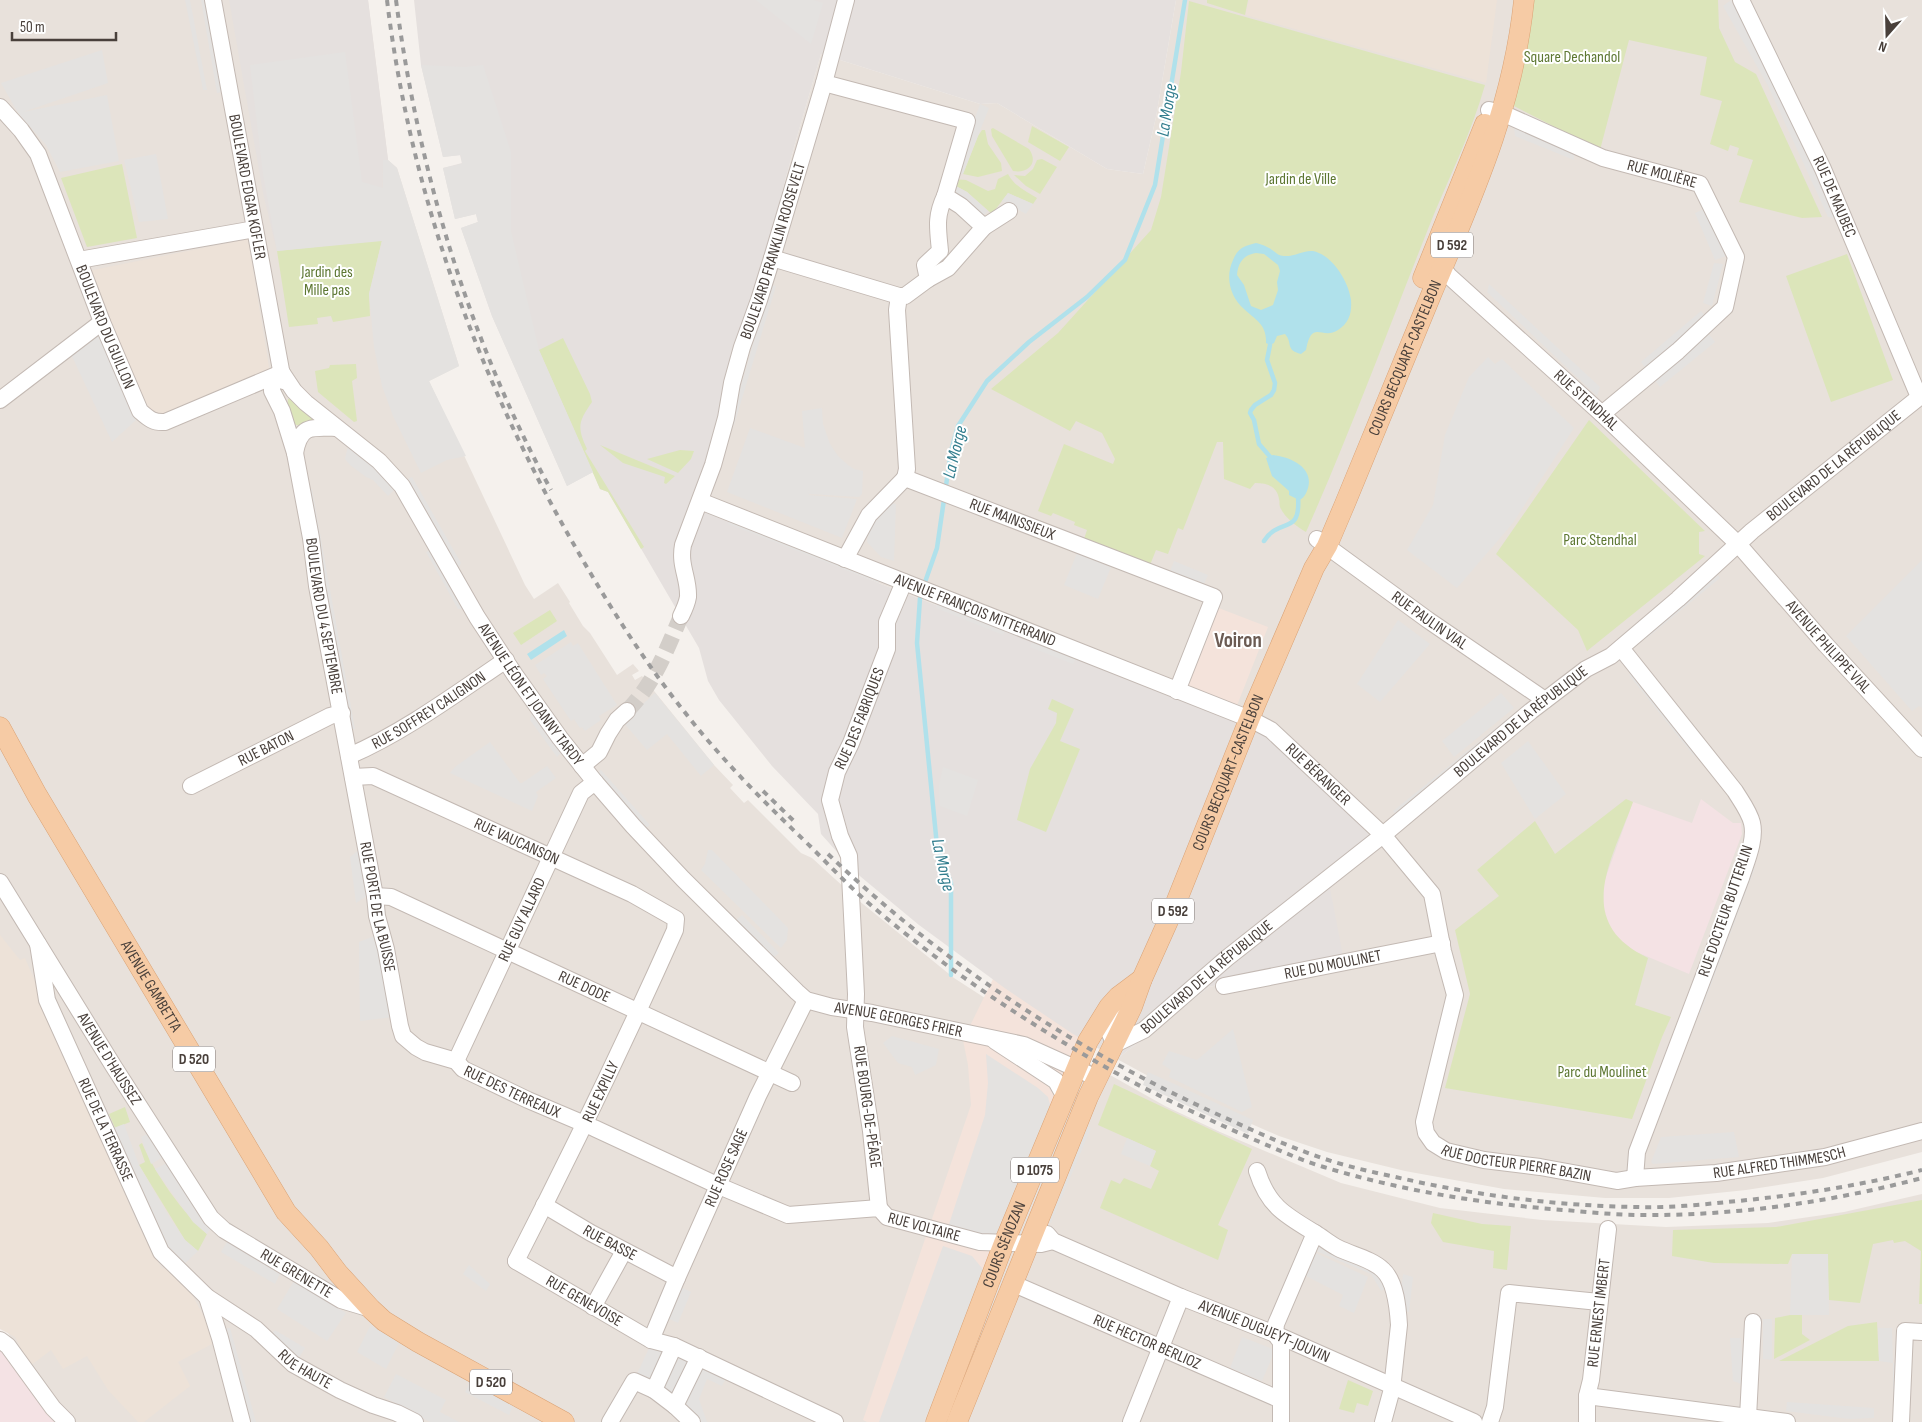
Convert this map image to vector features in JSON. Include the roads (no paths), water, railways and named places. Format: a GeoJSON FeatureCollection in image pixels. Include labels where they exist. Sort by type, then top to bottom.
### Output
{"type":"FeatureCollection","features":[{"type":"Feature","properties":{"kind":"main road","name":"COURS BECQUART-CASTELBON"},"geometry":{"type":"LineString","coordinates":[[1496,112],[1511,0]]}},
{"type":"Feature","properties":{"kind":"main road","name":"COURS BECQUART-CASTELBON"},"geometry":{"type":"LineString","coordinates":[[1098,1078],[1132,1007],[1142,979],[1173,910],[1436,265],[1496,112],[1521,32],[1524,0]]}},
{"type":"Feature","properties":{"kind":"main road","name":"AVENUE GAMBETTA"},"geometry":{"type":"LineString","coordinates":[[0,727],[41,802],[286,1212],[371,1310],[384,1321],[418,1342],[564,1422]]}},
{"type":"Feature","properties":{"kind":"main road","name":"COURS BECQUART-CASTELBON"},"geometry":{"type":"LineString","coordinates":[[1077,1069],[1088,1041],[1109,1007],[1118,997],[1142,979]]}},
{"type":"Feature","properties":{"kind":"main road","name":"COURS SÉNOZAN"},"geometry":{"type":"LineString","coordinates":[[936,1422],[1004,1243],[1077,1069]]}},
{"type":"Feature","properties":{"kind":"main road","name":"COURS SÉNOZAN"},"geometry":{"type":"LineString","coordinates":[[957,1422],[1039,1223],[1088,1097],[1098,1078]]}},
{"type":"Feature","properties":{"kind":"main road"},"geometry":{"type":"LineString","coordinates":[[992,1337],[988,1316],[1002,1281],[1004,1243]]}},
{"type":"Feature","properties":{"kind":"street","name":"BOULEVARD EDGAR KOFLER"},"geometry":{"type":"LineString","coordinates":[[213,0],[278,362],[282,372]]}},
{"type":"Feature","properties":{"kind":"street","name":"BOULEVARD FRANKLIN ROOSEVELT"},"geometry":{"type":"LineString","coordinates":[[681,616],[687,600],[686,584],[680,556],[718,449],[742,347],[772,258],[824,83],[846,0]]}},
{"type":"Feature","properties":{"kind":"street","name":"RUE DE MAUBEC"},"geometry":{"type":"LineString","coordinates":[[1741,0],[1823,169],[1920,396]]}},
{"type":"Feature","properties":{"kind":"street"},"geometry":{"type":"LineString","coordinates":[[824,83],[967,121],[945,196],[939,207],[937,220],[940,251],[925,264],[928,278]]}},
{"type":"Feature","properties":{"kind":"street","name":"BOULEVARD DU GUILLON"},"geometry":{"type":"LineString","coordinates":[[0,107],[21,130],[38,154],[102,322],[140,411],[150,420],[157,423],[164,422],[282,372]]}},
{"type":"Feature","properties":{"kind":"street","name":"RUE MOLIÈRE"},"geometry":{"type":"LineString","coordinates":[[1496,112],[1603,158],[1700,184],[1736,257],[1725,307],[1678,351],[1602,414]]}},
{"type":"Feature","properties":{"kind":"street"},"geometry":{"type":"LineString","coordinates":[[945,196],[962,206],[984,227]]}},
{"type":"Feature","properties":{"kind":"street"},"geometry":{"type":"LineString","coordinates":[[772,258],[899,296],[905,296],[928,278],[948,268],[984,227],[1009,211]]}},
{"type":"Feature","properties":{"kind":"street"},"geometry":{"type":"LineString","coordinates":[[79,260],[255,229]]}},
{"type":"Feature","properties":{"kind":"street","name":"RUE STENDHAL"},"geometry":{"type":"LineString","coordinates":[[1436,265],[1602,414],[1738,544]]}},
{"type":"Feature","properties":{"kind":"street"},"geometry":{"type":"LineString","coordinates":[[845,559],[869,515],[905,478],[897,310],[899,296]]}},
{"type":"Feature","properties":{"kind":"street"},"geometry":{"type":"LineString","coordinates":[[0,400],[102,322]]}},
{"type":"Feature","properties":{"kind":"street","name":"BOULEVARD DU 4 SEPTEMBRE"},"geometry":{"type":"LineString","coordinates":[[282,372],[284,390],[282,411],[295,453],[311,538],[317,586],[353,777]]}},
{"type":"Feature","properties":{"kind":"street","name":"AVENUE LÉON ET JOANNY TARDY"},"geometry":{"type":"LineString","coordinates":[[282,372],[294,391],[336,428],[379,460],[402,486],[478,617],[506,660],[560,738],[595,782],[683,879],[806,1000]]}},
{"type":"Feature","properties":{"kind":"street"},"geometry":{"type":"LineString","coordinates":[[237,391],[260,395],[269,399],[282,411]]}},
{"type":"Feature","properties":{"kind":"street","name":"BOULEVARD DE LA RÉPUBLIQUE"},"geometry":{"type":"LineString","coordinates":[[1115,1044],[1144,1030],[1227,958],[1383,835],[1544,700],[1586,669],[1611,656],[1621,648],[1738,544],[1920,396]]}},
{"type":"Feature","properties":{"kind":"street"},"geometry":{"type":"LineString","coordinates":[[295,453],[300,435],[307,429],[315,427],[336,428]]}},
{"type":"Feature","properties":{"kind":"street","name":"RUE MAINSSIEUX"},"geometry":{"type":"LineString","coordinates":[[905,478],[1214,597],[1177,691]]}},
{"type":"Feature","properties":{"kind":"street","name":"AVENUE FRANÇOIS MITTERRAND"},"geometry":{"type":"LineString","coordinates":[[700,501],[1250,719]]}},
{"type":"Feature","properties":{"kind":"street","name":"RUE PAULIN VIAL"},"geometry":{"type":"LineString","coordinates":[[1322,542],[1428,620],[1544,700]]}},
{"type":"Feature","properties":{"kind":"street","name":"AVENUE PHILIPPE VIAL"},"geometry":{"type":"LineString","coordinates":[[1738,544],[1821,639],[1922,749]]}},
{"type":"Feature","properties":{"kind":"street","name":"RUE DES FABRIQUES"},"geometry":{"type":"LineString","coordinates":[[849,856],[840,836],[830,800],[837,772],[851,742],[887,649],[887,622],[910,584]]}},
{"type":"Feature","properties":{"kind":"street","name":"RUE DOCTEUR BUTTERLIN"},"geometry":{"type":"LineString","coordinates":[[1621,648],[1735,791],[1746,808],[1753,824],[1751,846],[1741,878],[1638,1152],[1635,1178]]}},
{"type":"Feature","properties":{"kind":"street","name":"RUE SOFFREY CALIGNON"},"geometry":{"type":"LineString","coordinates":[[349,756],[369,748],[506,660]]}},
{"type":"Feature","properties":{"kind":"street"},"geometry":{"type":"LineString","coordinates":[[582,766],[599,752],[617,720],[627,711]]}},
{"type":"Feature","properties":{"kind":"street","name":"RUE BATON"},"geometry":{"type":"LineString","coordinates":[[191,786],[330,716],[342,713]]}},
{"type":"Feature","properties":{"kind":"street","name":"RUE BÉRANGER"},"geometry":{"type":"LineString","coordinates":[[1250,719],[1271,730],[1383,835]]}},
{"type":"Feature","properties":{"kind":"street","name":"RUE VAUCANSON"},"geometry":{"type":"LineString","coordinates":[[353,777],[373,776],[632,894],[676,919]]}},
{"type":"Feature","properties":{"kind":"street","name":"RUE PORTE DE LA BUISSE"},"geometry":{"type":"LineString","coordinates":[[353,777],[377,916],[386,950],[403,1036]]}},
{"type":"Feature","properties":{"kind":"street","name":"RUE GUY ALLARD"},"geometry":{"type":"LineString","coordinates":[[457,1062],[480,1007],[581,793],[595,782]]}},
{"type":"Feature","properties":{"kind":"street","name":"RUE DOCTEUR PIERRE BAZIN"},"geometry":{"type":"LineString","coordinates":[[1383,835],[1432,894],[1455,995],[1424,1122],[1426,1133],[1433,1142],[1446,1151],[1484,1160],[1540,1167],[1617,1181],[1635,1178]]}},
{"type":"Feature","properties":{"kind":"street","name":"RUE BOURG-DE-PÉAGE"},"geometry":{"type":"LineString","coordinates":[[849,856],[855,1027],[871,1131],[879,1208]]}},
{"type":"Feature","properties":{"kind":"street","name":"AVENUE D'HAUSSEZ"},"geometry":{"type":"LineString","coordinates":[[0,882],[207,1212],[224,1230]]}},
{"type":"Feature","properties":{"kind":"street","name":"RUE DODE"},"geometry":{"type":"LineString","coordinates":[[375,896],[391,897],[792,1083]]}},
{"type":"Feature","properties":{"kind":"street","name":"RUE EXPILLY"},"geometry":{"type":"LineString","coordinates":[[522,1258],[638,1012],[675,930],[676,919]]}},
{"type":"Feature","properties":{"kind":"street","name":"RUE DU MOULINET"},"geometry":{"type":"LineString","coordinates":[[1224,986],[1442,943]]}},
{"type":"Feature","properties":{"kind":"street","name":"RUE DE LA TERRASSE"},"geometry":{"type":"LineString","coordinates":[[38,944],[46,1000],[152,1234],[161,1252],[207,1297]]}},
{"type":"Feature","properties":{"kind":"street"},"geometry":{"type":"LineString","coordinates":[[1115,1044],[1108,1030],[1118,997]]}},
{"type":"Feature","properties":{"kind":"street","name":"AVENUE GEORGES FRIER"},"geometry":{"type":"LineString","coordinates":[[806,1000],[832,1007],[947,1028],[1024,1045],[1098,1078]]}},
{"type":"Feature","properties":{"kind":"street","name":"RUE ROSE SAGE"},"geometry":{"type":"LineString","coordinates":[[651,1340],[770,1072],[806,1000]]}},
{"type":"Feature","properties":{"kind":"street","name":"RUE DES TERREAUX"},"geometry":{"type":"LineString","coordinates":[[403,1036],[425,1052],[457,1062],[463,1069],[719,1186],[788,1215]]}},
{"type":"Feature","properties":{"kind":"street","name":"AVENUE GEORGES FRIER"},"geometry":{"type":"LineString","coordinates":[[991,1039],[1056,1081],[1065,1097]]}},
{"type":"Feature","properties":{"kind":"street","name":"RUE ALFRED THIMMESCH"},"geometry":{"type":"LineString","coordinates":[[1635,1178],[1716,1172],[1825,1157],[1922,1131]]}},
{"type":"Feature","properties":{"kind":"street"},"geometry":{"type":"LineString","coordinates":[[1257,1171],[1261,1184],[1282,1213],[1337,1247],[1385,1271],[1393,1288],[1398,1315],[1392,1386],[1383,1422]]}},
{"type":"Feature","properties":{"kind":"street","name":"RUE VOLTAIRE"},"geometry":{"type":"LineString","coordinates":[[788,1215],[879,1208],[887,1217],[969,1239],[1004,1243],[1030,1243]]}},
{"type":"Feature","properties":{"kind":"street","name":"RUE BASSE"},"geometry":{"type":"LineString","coordinates":[[546,1209],[622,1252],[677,1278]]}},
{"type":"Feature","properties":{"kind":"street","name":"AVENUE DUGUEYT-JOUVIN"},"geometry":{"type":"LineString","coordinates":[[1039,1223],[1053,1241],[1181,1297],[1275,1334],[1474,1422]]}},
{"type":"Feature","properties":{"kind":"street","name":"RUE ERNEST IMBERT"},"geometry":{"type":"LineString","coordinates":[[1587,1422],[1587,1396],[1591,1380],[1608,1229]]}},
{"type":"Feature","properties":{"kind":"street","name":"RUE GRENETTE"},"geometry":{"type":"LineString","coordinates":[[224,1230],[341,1300],[371,1310]]}},
{"type":"Feature","properties":{"kind":"street"},"geometry":{"type":"LineString","coordinates":[[1281,1422],[1281,1342],[1275,1334],[1276,1324],[1315,1233]]}},
{"type":"Feature","properties":{"kind":"street","name":"AVENUE DUGUEYT-JOUVIN"},"geometry":{"type":"LineString","coordinates":[[1030,1243],[1041,1244],[1053,1241]]}},
{"type":"Feature","properties":{"kind":"street"},"geometry":{"type":"LineString","coordinates":[[593,1301],[622,1252]]}},
{"type":"Feature","properties":{"kind":"street","name":"RUE GENEVOISE"},"geometry":{"type":"LineString","coordinates":[[522,1258],[593,1301],[651,1340],[674,1346],[699,1357],[835,1422]]}},
{"type":"Feature","properties":{"kind":"street","name":"RUE HECTOR BERLIOZ"},"geometry":{"type":"LineString","coordinates":[[1014,1284],[1281,1400]]}},
{"type":"Feature","properties":{"kind":"street"},"geometry":{"type":"LineString","coordinates":[[1490,1422],[1495,1406],[1509,1293],[1599,1302]]}},
{"type":"Feature","properties":{"kind":"street"},"geometry":{"type":"LineString","coordinates":[[207,1297],[242,1422]]}},
{"type":"Feature","properties":{"kind":"street","name":"RUE HAUTE"},"geometry":{"type":"LineString","coordinates":[[207,1297],[256,1329],[293,1364],[340,1390],[415,1422]]}},
{"type":"Feature","properties":{"kind":"street"},"geometry":{"type":"LineString","coordinates":[[1131,1422],[1181,1297]]}},
{"type":"Feature","properties":{"kind":"street"},"geometry":{"type":"LineString","coordinates":[[1748,1417],[1753,1322]]}},
{"type":"Feature","properties":{"kind":"street"},"geometry":{"type":"LineString","coordinates":[[1901,1422],[1905,1331],[1922,1332]]}},
{"type":"Feature","properties":{"kind":"street"},"geometry":{"type":"LineString","coordinates":[[0,1340],[8,1346],[53,1408],[67,1422]]}},
{"type":"Feature","properties":{"kind":"street"},"geometry":{"type":"LineString","coordinates":[[654,1390],[674,1346]]}},
{"type":"Feature","properties":{"kind":"street"},"geometry":{"type":"LineString","coordinates":[[676,1406],[699,1357]]}},
{"type":"Feature","properties":{"kind":"street"},"geometry":{"type":"LineString","coordinates":[[610,1422],[634,1381],[654,1390],[676,1406],[692,1422]]}},
{"type":"Feature","properties":{"kind":"street"},"geometry":{"type":"LineString","coordinates":[[1587,1396],[1787,1422]]}},
{"type":"Feature","properties":{"kind":"water"},"geometry":{"type":"Polygon","coordinates":[[[1256,243],[1282,256],[1313,251],[1327,258],[1339,271],[1350,293],[1351,309],[1345,324],[1332,333],[1318,332],[1311,335],[1306,350],[1301,354],[1291,348],[1285,334],[1277,336],[1274,343],[1270,345],[1266,343],[1263,327],[1235,299],[1229,280],[1231,266],[1237,253],[1242,248],[1256,243]],[[1251,254],[1245,258],[1240,263],[1237,275],[1244,285],[1251,306],[1261,310],[1273,305],[1278,290],[1277,282],[1280,271],[1278,265],[1264,254],[1251,254]]]}},
{"type":"Feature","properties":{"kind":"water"},"geometry":{"type":"Polygon","coordinates":[[[1273,455],[1293,461],[1304,469],[1309,481],[1305,496],[1301,499],[1299,500],[1289,495],[1289,491],[1272,476],[1266,458],[1273,455]]]}},
{"type":"Feature","properties":{"kind":"water"},"geometry":{"type":"Polygon","coordinates":[[[564,630],[567,636],[531,660],[527,654],[564,630]]]}},
{"type":"Feature","properties":{"kind":"waterway","name":"La Morge"},"geometry":{"type":"LineString","coordinates":[[924,585],[937,548],[951,451],[958,426],[987,381],[1029,342],[1087,297],[1125,260],[1155,185],[1185,0]]}},
{"type":"Feature","properties":{"kind":"waterway"},"geometry":{"type":"LineString","coordinates":[[1270,345],[1267,360],[1275,383],[1274,390],[1271,395],[1255,405],[1250,413],[1254,420],[1259,444],[1273,460]]}},
{"type":"Feature","properties":{"kind":"waterway"},"geometry":{"type":"LineString","coordinates":[[1264,541],[1276,529],[1293,522],[1298,509],[1298,496]]}},
{"type":"Feature","properties":{"kind":"waterway","name":"La Morge"},"geometry":{"type":"LineString","coordinates":[[922,593],[917,643],[937,846],[951,883],[951,975]]}},
{"type":"Feature","properties":{"kind":"tunnel"},"geometry":{"type":"LineString","coordinates":[[627,711],[645,690],[652,678],[681,616]]}},
{"type":"Feature","properties":{"kind":"railway"},"geometry":{"type":"LineString","coordinates":[[387,0],[398,71],[412,141],[451,277],[476,344],[504,409],[535,473],[569,536],[637,647],[667,689],[713,746],[760,797],[851,887],[891,922],[945,964],[1030,1022],[1108,1069],[1212,1121],[1300,1159],[1356,1176],[1415,1190],[1474,1200],[1534,1207],[1621,1214],[1676,1215],[1747,1210],[1818,1201],[1922,1178]]}},
{"type":"Feature","properties":{"kind":"railway"},"geometry":{"type":"LineString","coordinates":[[396,0],[418,127],[433,190],[451,252],[495,374],[551,490]]}},
{"type":"Feature","properties":{"kind":"railway"},"geometry":{"type":"LineString","coordinates":[[763,791],[797,824]]}},
{"type":"Feature","properties":{"kind":"railway"},"geometry":{"type":"LineString","coordinates":[[828,854],[917,932],[1012,1001],[1062,1033],[1166,1090],[1258,1133],[1336,1163],[1418,1182],[1499,1196],[1582,1205],[1649,1207],[1752,1200],[1850,1186],[1922,1170]]}},
{"type":"Feature","properties":{"kind":"district","name":"Voiron"},"geometry":{"type":"Point","coordinates":[1238,640]}},
{"type":"Feature","properties":{"kind":"park label","name":"Square Dechandol"},"geometry":{"type":"Point","coordinates":[1572,57]}},
{"type":"Feature","properties":{"kind":"park label","name":"Jardin de Ville"},"geometry":{"type":"Point","coordinates":[1301,179]}},
{"type":"Feature","properties":{"kind":"park label","name":"Jardin des Mille pas"},"geometry":{"type":"Point","coordinates":[327,281]}},
{"type":"Feature","properties":{"kind":"park label","name":"Parc Stendhal"},"geometry":{"type":"Point","coordinates":[1600,540]}},
{"type":"Feature","properties":{"kind":"park label","name":"Parc du Moulinet"},"geometry":{"type":"Point","coordinates":[1602,1072]}}]}
